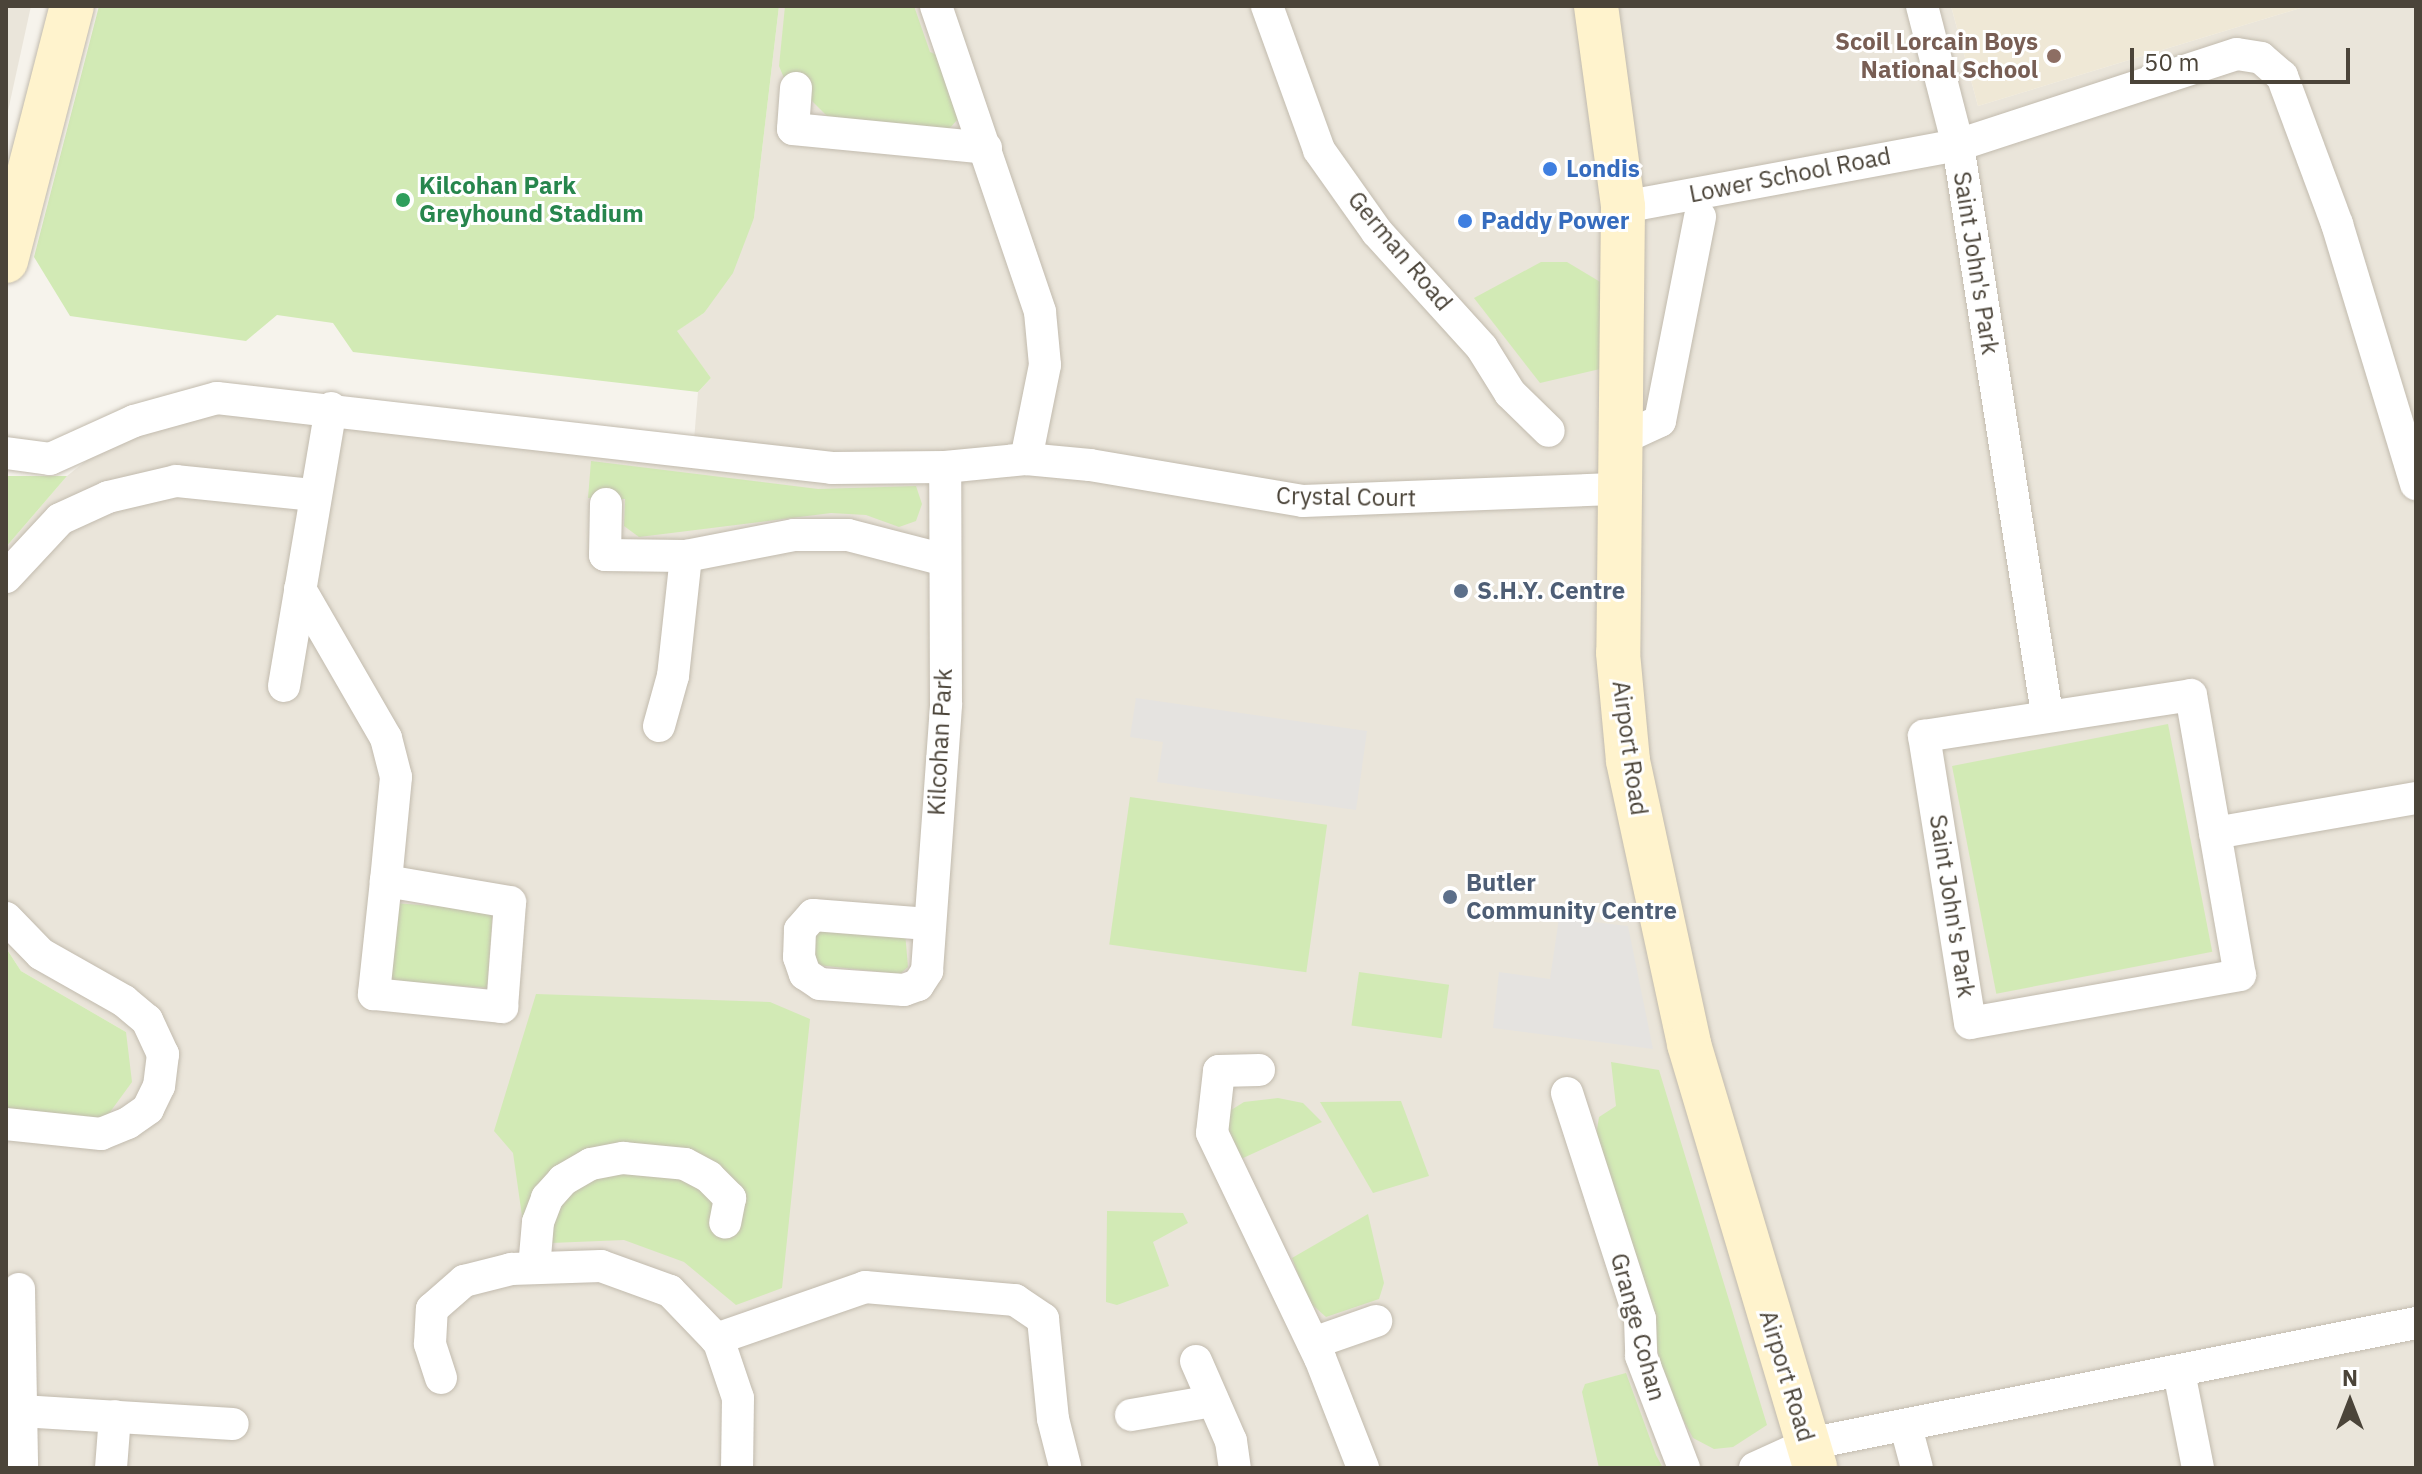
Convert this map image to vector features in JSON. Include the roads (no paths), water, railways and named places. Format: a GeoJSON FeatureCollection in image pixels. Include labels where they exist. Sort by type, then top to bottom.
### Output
{"type":"FeatureCollection","features":[{"type":"Feature","properties":{"kind":"main road"},"geometry":{"type":"LineString","coordinates":[[6,261],[72,6]]}},
{"type":"Feature","properties":{"kind":"main road","name":"Airport Road"},"geometry":{"type":"LineString","coordinates":[[1596,6],[1623,207],[1618,653],[1643,843],[1711,1127],[1812,1456]]}},
{"type":"Feature","properties":{"kind":"street"},"geometry":{"type":"LineString","coordinates":[[936,6],[986,148],[1044,334],[1045,365],[1026,459]]}},
{"type":"Feature","properties":{"kind":"street","name":"German Road"},"geometry":{"type":"LineString","coordinates":[[1267,6],[1319,150],[1377,232],[1482,348],[1510,393],[1549,431]]}},
{"type":"Feature","properties":{"kind":"street"},"geometry":{"type":"LineString","coordinates":[[1922,6],[1958,145]]}},
{"type":"Feature","properties":{"kind":"street","name":"Lower School Road"},"geometry":{"type":"LineString","coordinates":[[1623,207],[1958,145],[2237,54],[2261,58],[2282,76],[2337,224],[2416,484]]}},
{"type":"Feature","properties":{"kind":"street"},"geometry":{"type":"LineString","coordinates":[[796,88],[793,129],[986,148]]}},
{"type":"Feature","properties":{"kind":"street","name":"Saint John's Park"},"geometry":{"type":"LineString","coordinates":[[1958,145],[2047,714]]}},
{"type":"Feature","properties":{"kind":"street"},"geometry":{"type":"LineString","coordinates":[[1621,439],[1660,421],[1700,217]]}},
{"type":"Feature","properties":{"kind":"street","name":"Crystal Court"},"geometry":{"type":"LineString","coordinates":[[6,453],[50,459],[134,421],[217,398],[331,408],[832,468],[945,467],[1026,459],[1168,476],[1303,501],[1620,489]]}},
{"type":"Feature","properties":{"kind":"street"},"geometry":{"type":"LineString","coordinates":[[284,686],[313,495],[331,408]]}},
{"type":"Feature","properties":{"kind":"street","name":"Kilcohan Park"},"geometry":{"type":"LineString","coordinates":[[928,924],[946,704],[945,467]]}},
{"type":"Feature","properties":{"kind":"street"},"geometry":{"type":"LineString","coordinates":[[6,577],[60,519],[108,497],[176,481],[313,495]]}},
{"type":"Feature","properties":{"kind":"street"},"geometry":{"type":"LineString","coordinates":[[606,504],[605,555],[686,556],[794,535],[848,535],[945,560]]}},
{"type":"Feature","properties":{"kind":"street"},"geometry":{"type":"LineString","coordinates":[[659,726],[673,676],[686,556]]}},
{"type":"Feature","properties":{"kind":"street"},"geometry":{"type":"LineString","coordinates":[[300,589],[386,738],[396,777],[374,994],[502,1007],[510,902],[386,881]]}},
{"type":"Feature","properties":{"kind":"street","name":"Saint John's Park"},"geometry":{"type":"LineString","coordinates":[[2191,695],[2215,833],[2240,975],[1970,1023],[1924,736],[2047,714],[2191,695]]}},
{"type":"Feature","properties":{"kind":"street"},"geometry":{"type":"LineString","coordinates":[[2215,833],[2416,798]]}},
{"type":"Feature","properties":{"kind":"street"},"geometry":{"type":"LineString","coordinates":[[6,918],[41,954],[124,1001],[147,1020],[163,1054],[159,1086],[148,1109],[128,1123],[101,1134],[6,1124]]}},
{"type":"Feature","properties":{"kind":"street"},"geometry":{"type":"LineString","coordinates":[[1259,1070],[1219,1071],[1212,1133],[1313,1343],[1363,1468]]}},
{"type":"Feature","properties":{"kind":"street","name":"Grange Cohan"},"geometry":{"type":"LineString","coordinates":[[1567,1093],[1640,1319],[1641,1356],[1684,1468]]}},
{"type":"Feature","properties":{"kind":"street"},"geometry":{"type":"LineString","coordinates":[[534,1268],[538,1222],[547,1198],[563,1180],[591,1164],[623,1158],[685,1164],[709,1177],[730,1198],[725,1223]]}},
{"type":"Feature","properties":{"kind":"street"},"geometry":{"type":"LineString","coordinates":[[441,1378],[430,1344],[432,1309],[464,1281],[534,1268],[601,1266],[670,1291],[716,1339],[738,1398],[737,1468]]}},
{"type":"Feature","properties":{"kind":"street"},"geometry":{"type":"LineString","coordinates":[[716,1339],[865,1287],[1015,1300],[1043,1319],[1053,1419],[1065,1466]]}},
{"type":"Feature","properties":{"kind":"street"},"geometry":{"type":"LineString","coordinates":[[19,1289],[22,1468]]}},
{"type":"Feature","properties":{"kind":"street"},"geometry":{"type":"LineString","coordinates":[[1313,1343],[1376,1321]]}},
{"type":"Feature","properties":{"kind":"street"},"geometry":{"type":"LineString","coordinates":[[1755,1468],[1812,1456],[1906,1427],[2416,1323]]}},
{"type":"Feature","properties":{"kind":"street"},"geometry":{"type":"LineString","coordinates":[[1196,1361],[1235,1468]]}},
{"type":"Feature","properties":{"kind":"street"},"geometry":{"type":"LineString","coordinates":[[2179,1372],[2198,1468]]}},
{"type":"Feature","properties":{"kind":"street"},"geometry":{"type":"LineString","coordinates":[[1131,1415],[1213,1401]]}},
{"type":"Feature","properties":{"kind":"street"},"geometry":{"type":"LineString","coordinates":[[21,1411],[233,1424]]}},
{"type":"Feature","properties":{"kind":"street"},"geometry":{"type":"LineString","coordinates":[[111,1468],[115,1416]]}},
{"type":"Feature","properties":{"kind":"street"},"geometry":{"type":"LineString","coordinates":[[1906,1427],[1917,1468]]}},
{"type":"Feature","properties":{"kind":"place","name":"Scoil Lorcain Boys National School"},"geometry":{"type":"Point","coordinates":[2054,56]}},
{"type":"Feature","properties":{"kind":"place","name":"Londis"},"geometry":{"type":"Point","coordinates":[1550,169]}},
{"type":"Feature","properties":{"kind":"place","name":"Kilcohan Park Greyhound Stadium"},"geometry":{"type":"Point","coordinates":[403,200]}},
{"type":"Feature","properties":{"kind":"place","name":"Paddy Power"},"geometry":{"type":"Point","coordinates":[1465,221]}},
{"type":"Feature","properties":{"kind":"place","name":"S.H.Y. Centre"},"geometry":{"type":"Point","coordinates":[1461,591]}},
{"type":"Feature","properties":{"kind":"place","name":"Butler Community Centre"},"geometry":{"type":"Point","coordinates":[1450,897]}}]}
